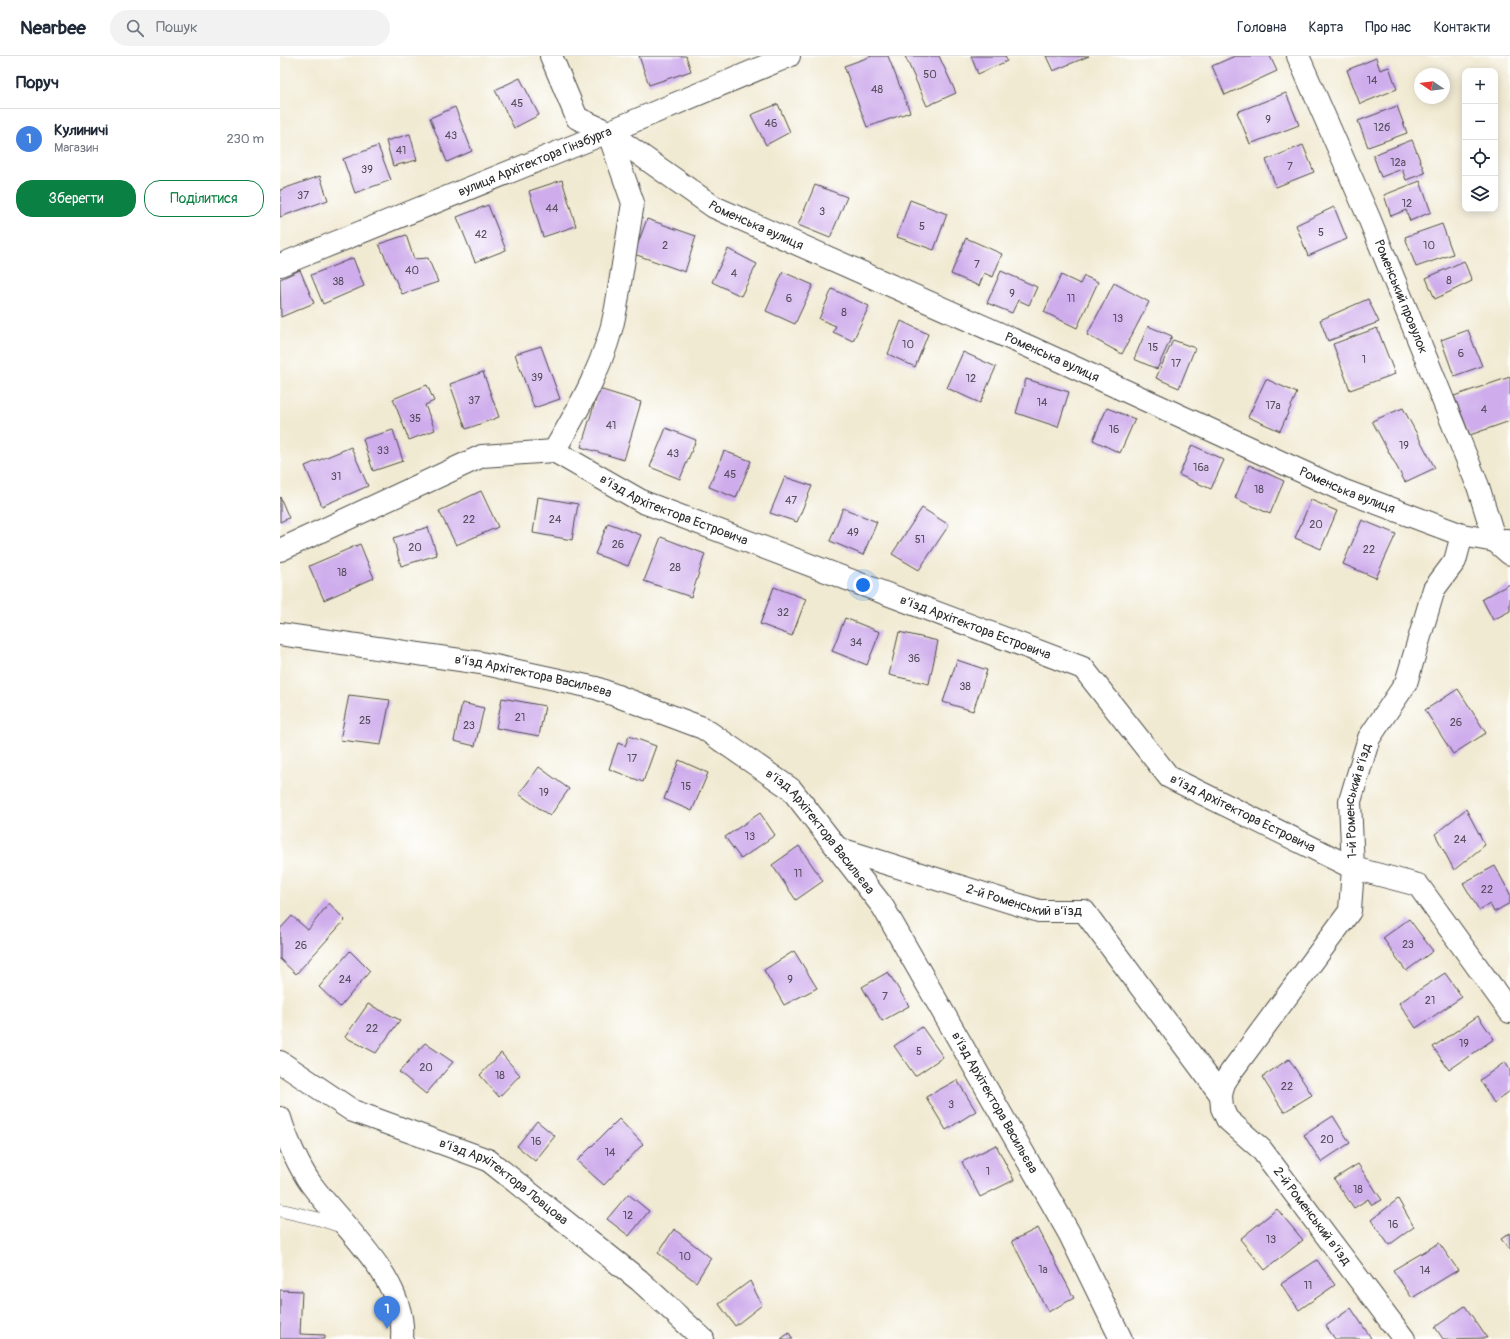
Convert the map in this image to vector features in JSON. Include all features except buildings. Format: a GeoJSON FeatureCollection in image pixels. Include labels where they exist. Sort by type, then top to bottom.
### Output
{"type":"FeatureCollection","features":[{"type":"Feature","properties":{"kind":"street","name":"Роменська вулиця"},"geometry":{"type":"LineString","coordinates":[[551,56],[576,118],[608,132],[714,207],[1032,348],[1342,490],[1462,535],[1505,545]]}},
{"type":"Feature","properties":{"kind":"street","name":"вулиця Архітектора Гінзбурга"},"geometry":{"type":"LineString","coordinates":[[280,265],[608,132],[789,56]]}},
{"type":"Feature","properties":{"kind":"street","name":"Роменський провулок"},"geometry":{"type":"LineString","coordinates":[[1298,56],[1369,218],[1478,486],[1505,545]]}},
{"type":"Feature","properties":{"kind":"street"},"geometry":{"type":"LineString","coordinates":[[280,550],[482,456],[554,450],[586,396],[613,323],[616,308],[633,203],[608,132]]}},
{"type":"Feature","properties":{"kind":"street","name":"в’їзд Архітектора Естровича"},"geometry":{"type":"LineString","coordinates":[[554,450],[643,502],[1082,668],[1169,777],[1352,868]]}},
{"type":"Feature","properties":{"kind":"street","name":"1-й Роменський в’їзд"},"geometry":{"type":"LineString","coordinates":[[1462,535],[1455,561],[1434,589],[1406,683],[1369,738],[1350,801],[1352,868],[1418,885],[1510,1012]]}},
{"type":"Feature","properties":{"kind":"street","name":"в’їзд Архітектора Васильєва"},"geometry":{"type":"LineString","coordinates":[[280,634],[481,663],[596,688],[704,728],[791,789],[883,907],[891,920],[1069,1233],[1121,1339]]}},
{"type":"Feature","properties":{"kind":"street","name":"2-й Роменський в’їзд"},"geometry":{"type":"LineString","coordinates":[[837,848],[1039,911],[1084,911],[1221,1095],[1222,1108],[1227,1119],[1261,1149],[1404,1339]]}},
{"type":"Feature","properties":{"kind":"street"},"geometry":{"type":"LineString","coordinates":[[1221,1095],[1224,1083],[1231,1072],[1350,910],[1352,868]]}},
{"type":"Feature","properties":{"kind":"street","name":"в’їзд Архітектора Ловцова"},"geometry":{"type":"LineString","coordinates":[[280,1062],[353,1111],[488,1160],[639,1280],[703,1339]]}},
{"type":"Feature","properties":{"kind":"street"},"geometry":{"type":"LineString","coordinates":[[280,1118],[283,1130],[311,1184],[350,1230],[391,1285],[403,1328],[402,1339]]}},
{"type":"Feature","properties":{"kind":"lane"},"geometry":{"type":"LineString","coordinates":[[280,1210],[323,1220],[350,1230]]}},
{"type":"Feature","properties":{"kind":"place","name":"Кулиничі"},"geometry":{"type":"Point","coordinates":[387,1329]}}]}
